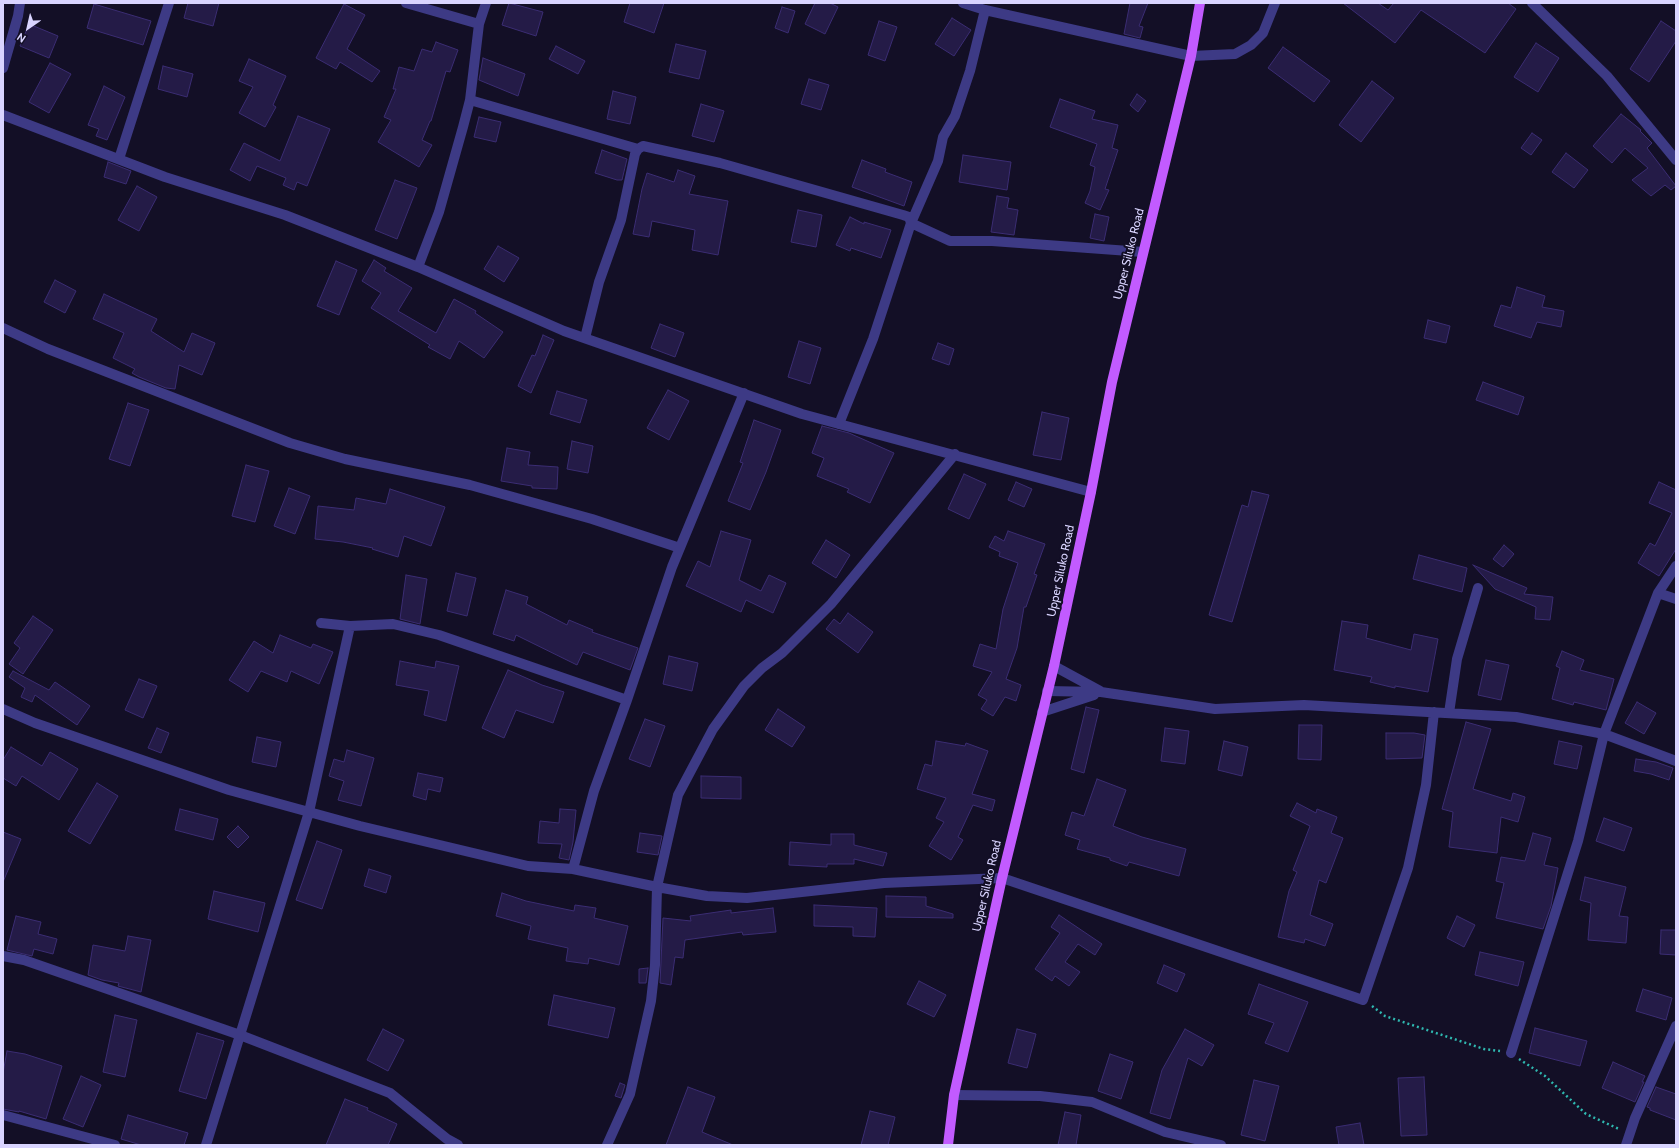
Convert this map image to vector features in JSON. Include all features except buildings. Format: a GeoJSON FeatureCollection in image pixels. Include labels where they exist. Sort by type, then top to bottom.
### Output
{"type":"FeatureCollection","features":[{"type":"Feature","properties":{"kind":"main road","name":"Upper Siluko Road"},"geometry":{"type":"LineString","coordinates":[[948,1145],[954,1095],[1002,878],[1054,666],[1092,492],[1112,382],[1191,56],[1200,3]]}},
{"type":"Feature","properties":{"kind":"street"},"geometry":{"type":"LineString","coordinates":[[3,68],[18,16],[20,3]]}},
{"type":"Feature","properties":{"kind":"street"},"geometry":{"type":"LineString","coordinates":[[119,159],[169,3]]}},
{"type":"Feature","properties":{"kind":"street"},"geometry":{"type":"LineString","coordinates":[[406,3],[478,24]]}},
{"type":"Feature","properties":{"kind":"street"},"geometry":{"type":"LineString","coordinates":[[418,267],[438,212],[470,100],[478,24],[486,3]]}},
{"type":"Feature","properties":{"kind":"street"},"geometry":{"type":"LineString","coordinates":[[963,3],[985,10],[1191,56],[1235,54],[1250,45],[1263,33],[1275,3]]}},
{"type":"Feature","properties":{"kind":"street"},"geometry":{"type":"LineString","coordinates":[[1532,3],[1607,76],[1676,160]]}},
{"type":"Feature","properties":{"kind":"street"},"geometry":{"type":"LineString","coordinates":[[839,424],[873,339],[911,223],[938,161],[943,137],[955,116],[970,71],[985,10]]}},
{"type":"Feature","properties":{"kind":"street"},"geometry":{"type":"LineString","coordinates":[[470,100],[638,149]]}},
{"type":"Feature","properties":{"kind":"street"},"geometry":{"type":"LineString","coordinates":[[3,115],[165,177],[285,215],[418,267],[585,338],[802,414],[956,454],[1092,492]]}},
{"type":"Feature","properties":{"kind":"street"},"geometry":{"type":"LineString","coordinates":[[585,338],[599,282],[621,220],[635,154],[638,149],[643,146],[720,163],[903,215],[909,217],[911,223],[950,241],[992,241],[1143,252]]}},
{"type":"Feature","properties":{"kind":"street"},"geometry":{"type":"LineString","coordinates":[[3,328],[48,349],[290,443],[346,459],[470,485],[592,519],[680,548]]}},
{"type":"Feature","properties":{"kind":"street"},"geometry":{"type":"LineString","coordinates":[[573,869],[594,791],[680,548],[744,393]]}},
{"type":"Feature","properties":{"kind":"street"},"geometry":{"type":"LineString","coordinates":[[607,1145],[630,1094],[651,1001],[655,966],[657,887],[678,794],[713,729],[744,686],[762,668],[782,652],[831,604],[956,454]]}},
{"type":"Feature","properties":{"kind":"street"},"geometry":{"type":"LineString","coordinates":[[1511,1053],[1578,841],[1604,734],[1658,594],[1676,566]]}},
{"type":"Feature","properties":{"kind":"street"},"geometry":{"type":"LineString","coordinates":[[1449,713],[1457,659],[1478,588]]}},
{"type":"Feature","properties":{"kind":"street"},"geometry":{"type":"LineString","coordinates":[[1658,594],[1676,599]]}},
{"type":"Feature","properties":{"kind":"street"},"geometry":{"type":"LineString","coordinates":[[321,623],[350,626],[393,624],[439,636],[627,700]]}},
{"type":"Feature","properties":{"kind":"street"},"geometry":{"type":"LineString","coordinates":[[206,1145],[309,812],[350,626]]}},
{"type":"Feature","properties":{"kind":"street"},"geometry":{"type":"LineString","coordinates":[[1054,666],[1101,692]]}},
{"type":"Feature","properties":{"kind":"street"},"geometry":{"type":"LineString","coordinates":[[1047,691],[1101,692],[1215,709],[1304,705],[1516,717],[1604,734],[1676,762]]}},
{"type":"Feature","properties":{"kind":"street"},"geometry":{"type":"LineString","coordinates":[[1042,712],[1101,692]]}},
{"type":"Feature","properties":{"kind":"street"},"geometry":{"type":"LineString","coordinates":[[3,709],[35,723],[229,790],[309,812],[528,866],[573,869],[707,896],[747,898],[884,883],[1002,878],[1364,1000],[1408,868],[1426,785],[1434,712]]}},
{"type":"Feature","properties":{"kind":"street"},"geometry":{"type":"LineString","coordinates":[[3,956],[24,960],[240,1035],[390,1093],[447,1139],[458,1145]]}},
{"type":"Feature","properties":{"kind":"street"},"geometry":{"type":"LineString","coordinates":[[1626,1145],[1635,1118],[1676,1026]]}},
{"type":"Feature","properties":{"kind":"street"},"geometry":{"type":"LineString","coordinates":[[954,1095],[1040,1096],[1092,1102],[1165,1132],[1221,1145]]}},
{"type":"Feature","properties":{"kind":"street"},"geometry":{"type":"LineString","coordinates":[[3,1115],[115,1145]]}},
{"type":"Feature","properties":{"kind":"path"},"geometry":{"type":"LineString","coordinates":[[1364,1000],[1385,1016],[1484,1049],[1511,1053],[1545,1076],[1586,1114],[1630,1134]]}}]}
